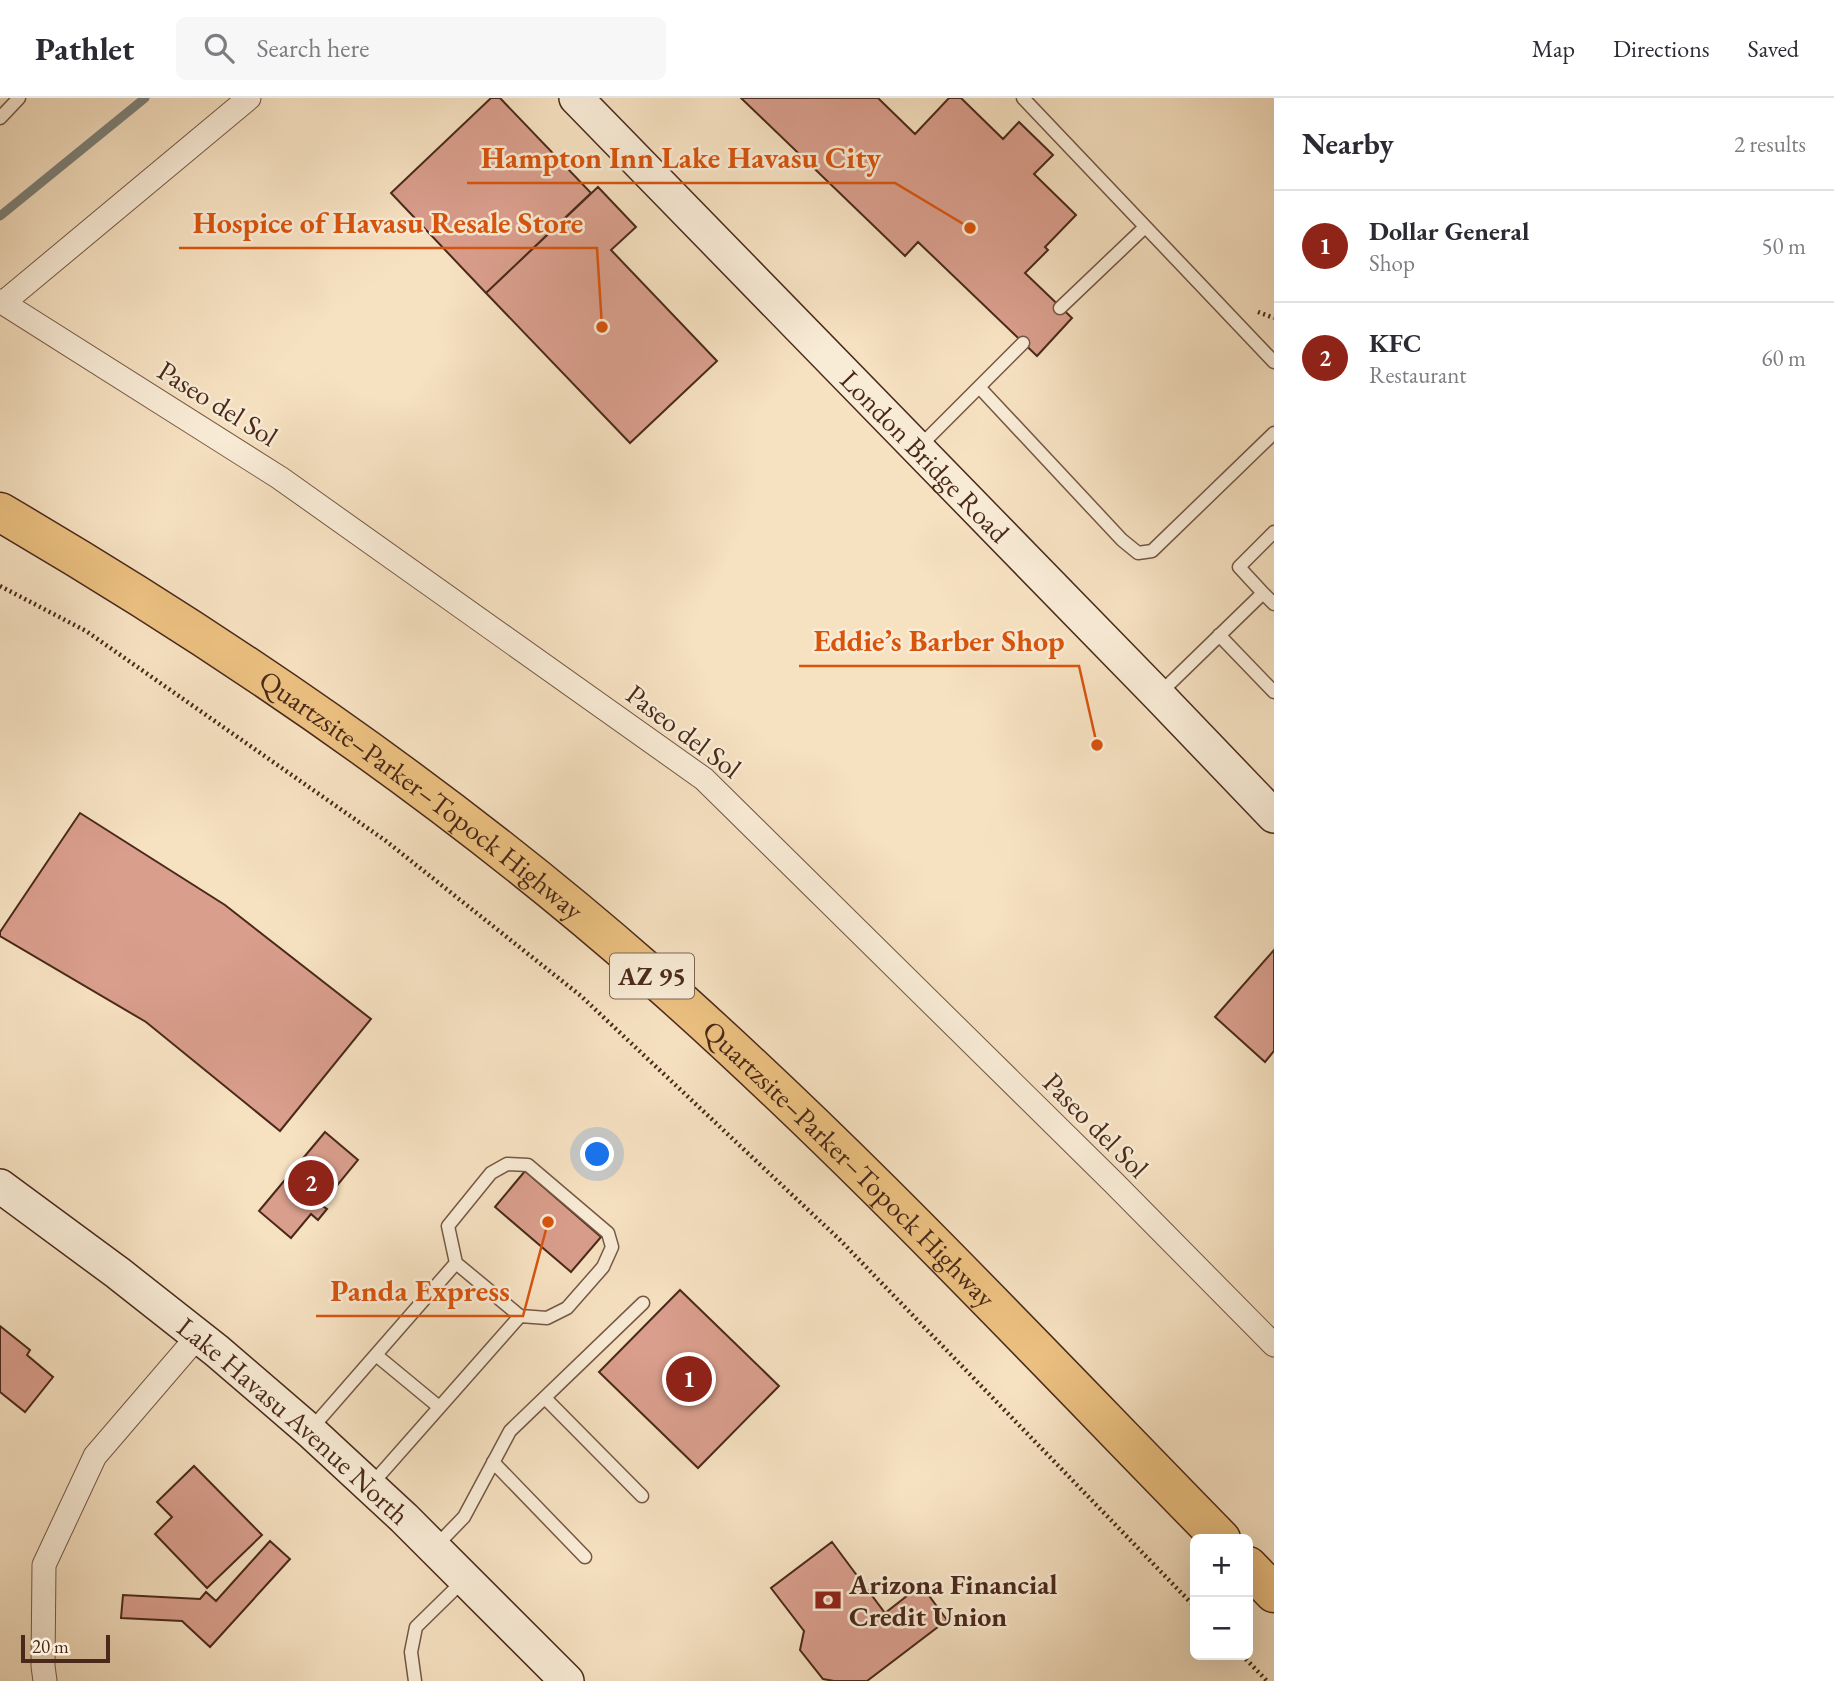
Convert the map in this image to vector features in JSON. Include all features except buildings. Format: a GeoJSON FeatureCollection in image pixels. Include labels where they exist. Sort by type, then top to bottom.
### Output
{"type":"FeatureCollection","features":[{"type":"Feature","properties":{"kind":"highway","name":"Quartzsite–Parker–Topock Highway"},"geometry":{"type":"LineString","coordinates":[[0,512],[207,638],[321,716],[432,797],[636,961],[748,1062],[848,1158],[1217,1534]]}},
{"type":"Feature","properties":{"kind":"highway"},"geometry":{"type":"LineString","coordinates":[[1253,1571],[1274,1593]]}},
{"type":"Feature","properties":{"kind":"street"},"geometry":{"type":"LineString","coordinates":[[1,302],[249,98]]}},
{"type":"Feature","properties":{"kind":"street","name":"London Bridge Road"},"geometry":{"type":"LineString","coordinates":[[576,98],[1274,816]]}},
{"type":"Feature","properties":{"kind":"street","name":"Paseo del Sol"},"geometry":{"type":"LineString","coordinates":[[1,302],[281,478],[704,779],[1274,1345]]}},
{"type":"Feature","properties":{"kind":"street","name":"Lake Havasu Avenue North"},"geometry":{"type":"LineString","coordinates":[[0,1186],[198,1336],[310,1431],[434,1548],[567,1681]]}},
{"type":"Feature","properties":{"kind":"street"},"geometry":{"type":"LineString","coordinates":[[45,1681],[44,1564],[95,1456],[198,1336]]}},
{"type":"Feature","properties":{"kind":"lane"},"geometry":{"type":"LineString","coordinates":[[0,118],[19,98]]}},
{"type":"Feature","properties":{"kind":"lane"},"geometry":{"type":"LineString","coordinates":[[1023,98],[1274,362]]}},
{"type":"Feature","properties":{"kind":"lane"},"geometry":{"type":"LineString","coordinates":[[1060,307],[1145,227]]}},
{"type":"Feature","properties":{"kind":"lane"},"geometry":{"type":"LineString","coordinates":[[917,449],[1024,343]]}},
{"type":"Feature","properties":{"kind":"lane"},"geometry":{"type":"LineString","coordinates":[[979,387],[1122,540],[1138,553],[1152,551],[1274,433]]}},
{"type":"Feature","properties":{"kind":"lane"},"geometry":{"type":"LineString","coordinates":[[1274,532],[1239,567],[1274,604]]}},
{"type":"Feature","properties":{"kind":"lane"},"geometry":{"type":"LineString","coordinates":[[1158,695],[1264,593]]}},
{"type":"Feature","properties":{"kind":"lane"},"geometry":{"type":"LineString","coordinates":[[1219,635],[1274,692]]}},
{"type":"Feature","properties":{"kind":"lane"},"geometry":{"type":"LineString","coordinates":[[507,1164],[528,1165],[608,1233],[611,1247],[603,1267],[567,1308],[547,1318],[520,1316],[456,1263],[448,1226],[491,1173],[507,1164]]}},
{"type":"Feature","properties":{"kind":"lane"},"geometry":{"type":"LineString","coordinates":[[310,1431],[456,1263]]}},
{"type":"Feature","properties":{"kind":"lane"},"geometry":{"type":"LineString","coordinates":[[434,1548],[464,1517],[510,1431],[643,1303]]}},
{"type":"Feature","properties":{"kind":"lane"},"geometry":{"type":"LineString","coordinates":[[369,1486],[520,1316]]}},
{"type":"Feature","properties":{"kind":"lane"},"geometry":{"type":"LineString","coordinates":[[376,1355],[439,1408]]}},
{"type":"Feature","properties":{"kind":"lane"},"geometry":{"type":"LineString","coordinates":[[545,1398],[642,1496]]}},
{"type":"Feature","properties":{"kind":"lane"},"geometry":{"type":"LineString","coordinates":[[492,1462],[585,1556]]}},
{"type":"Feature","properties":{"kind":"lane"},"geometry":{"type":"LineString","coordinates":[[415,1681],[411,1652],[416,1628],[465,1579]]}},
{"type":"Feature","properties":{"kind":"path"},"geometry":{"type":"LineString","coordinates":[[0,586],[86,631],[386,841],[580,996],[839,1239],[1190,1602]]}},
{"type":"Feature","properties":{"kind":"path"},"geometry":{"type":"LineString","coordinates":[[1247,1660],[1267,1681]]}},
{"type":"Feature","properties":{"kind":"waterway"},"geometry":{"type":"LineString","coordinates":[[0,216],[145,98]]}},
{"type":"Feature","properties":{"kind":"place","name":"Hampton Inn Lake Havasu City"},"geometry":{"type":"Point","coordinates":[970,228]}},
{"type":"Feature","properties":{"kind":"place","name":"Hospice of Havasu Resale Store"},"geometry":{"type":"Point","coordinates":[602,327]}},
{"type":"Feature","properties":{"kind":"place","name":"Eddie’s Barber Shop"},"geometry":{"type":"Point","coordinates":[1097,745]}},
{"type":"Feature","properties":{"kind":"place","name":"KFC"},"geometry":{"type":"Point","coordinates":[311,1183]}},
{"type":"Feature","properties":{"kind":"place","name":"Panda Express"},"geometry":{"type":"Point","coordinates":[548,1222]}},
{"type":"Feature","properties":{"kind":"place","name":"Dollar General"},"geometry":{"type":"Point","coordinates":[689,1379]}},
{"type":"Feature","properties":{"kind":"place","name":"Arizona Financial Credit Union"},"geometry":{"type":"Point","coordinates":[828,1600]}}]}
